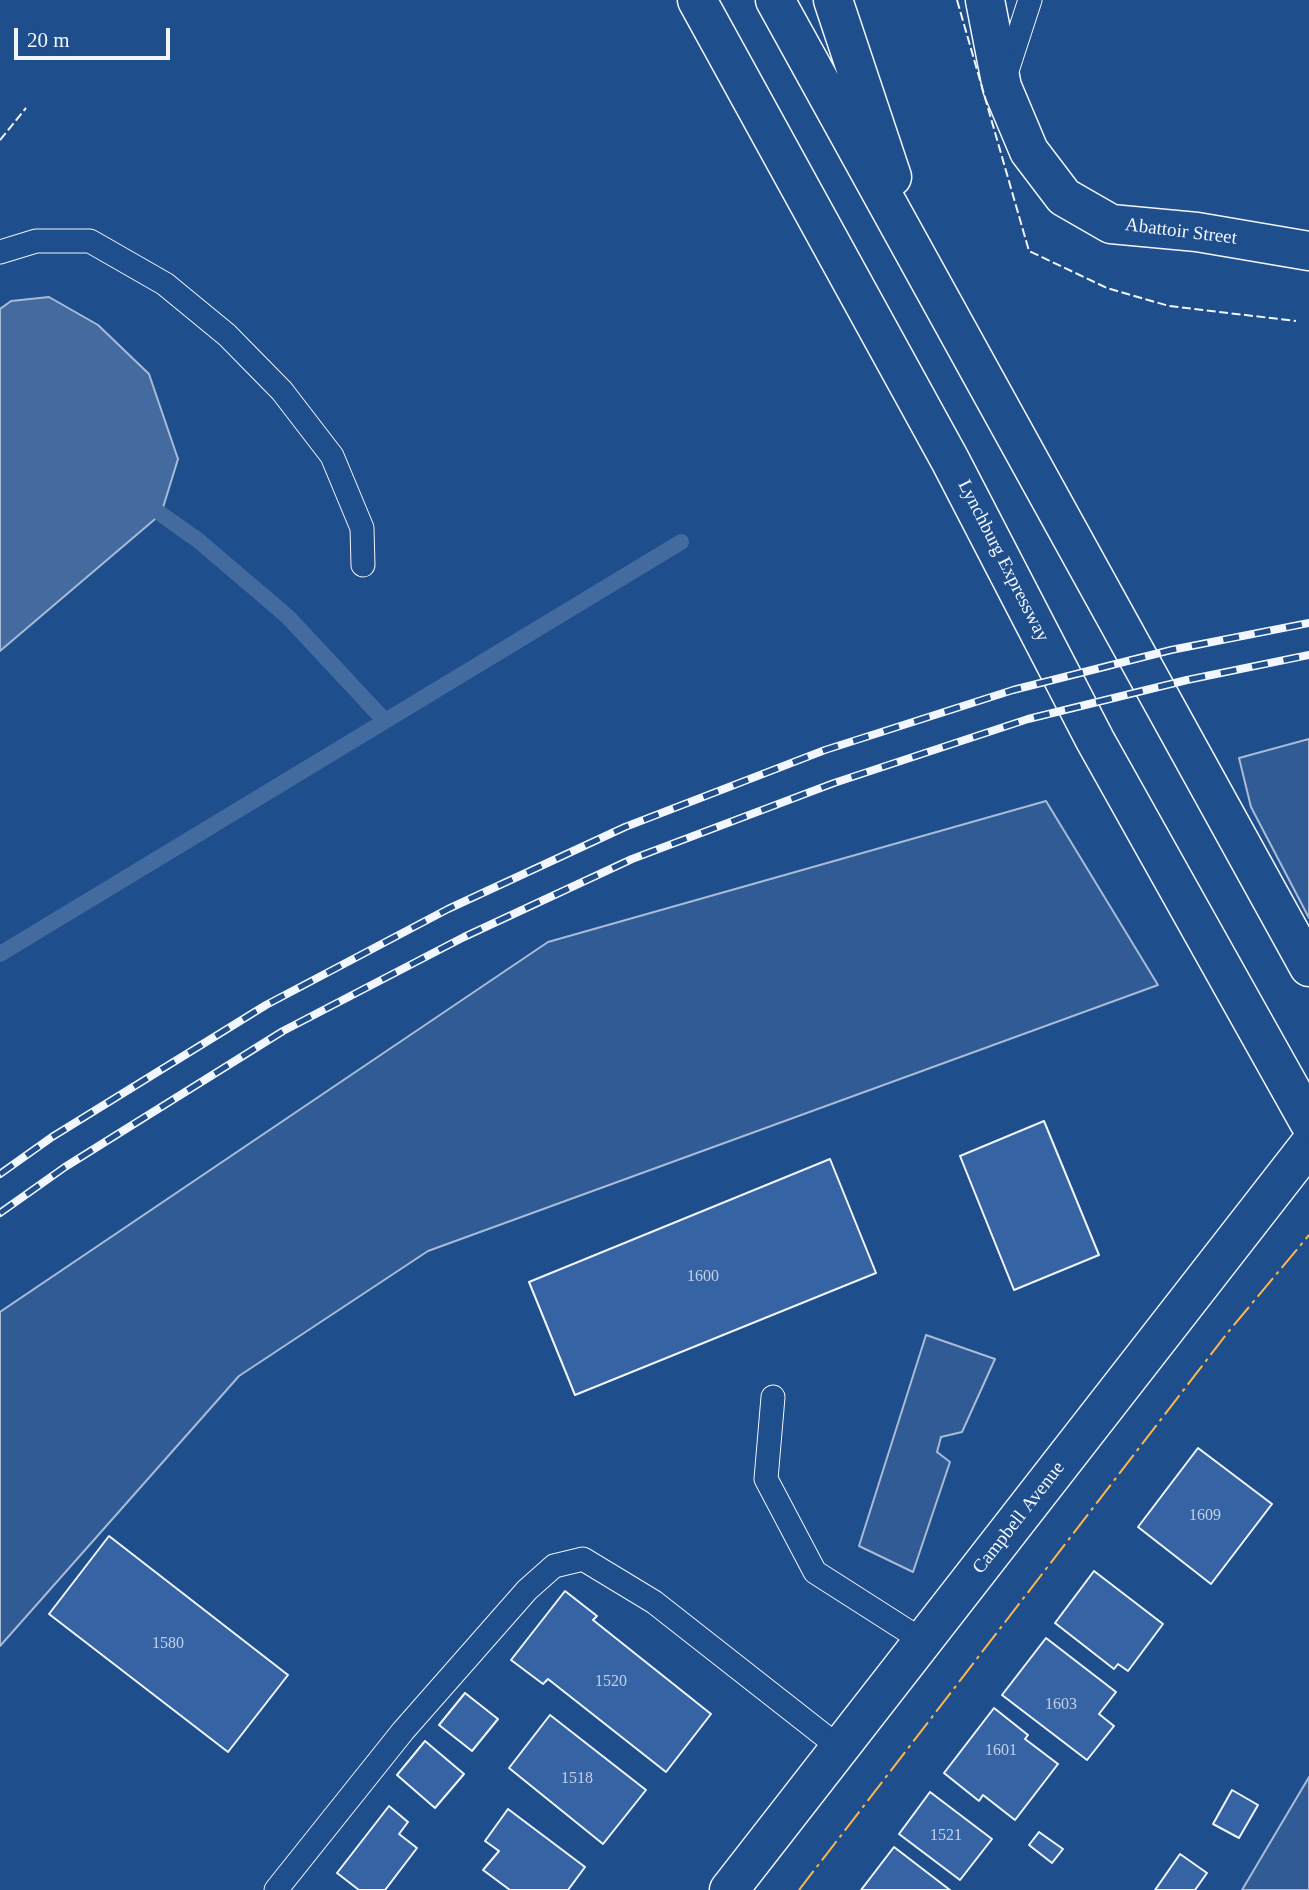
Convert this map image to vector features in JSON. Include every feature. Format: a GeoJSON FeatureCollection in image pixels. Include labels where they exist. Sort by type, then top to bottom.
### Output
{"type":"FeatureCollection","features":[{"type":"Feature","properties":{"kind":"main road","name":"Lynchburg Expressway"},"geometry":{"type":"LineString","coordinates":[[698,0],[950,460],[1095,740],[1309,1122]]}},
{"type":"Feature","properties":{"kind":"main road"},"geometry":{"type":"LineString","coordinates":[[775,0],[1309,967]]}},
{"type":"Feature","properties":{"kind":"main road"},"geometry":{"type":"LineString","coordinates":[[833,0],[925,275]]}},
{"type":"Feature","properties":{"kind":"main road","name":"Abattoir Street"},"geometry":{"type":"LineString","coordinates":[[985,0],[1002,87],[1029,151],[1065,197],[1111,224],[1197,232],[1309,251]]}},
{"type":"Feature","properties":{"kind":"main road","name":"Campbell Avenue"},"geometry":{"type":"LineString","coordinates":[[729,1890],[1309,1145]]}},
{"type":"Feature","properties":{"kind":"lane"},"geometry":{"type":"LineString","coordinates":[[1002,87],[1030,0]]}},
{"type":"Feature","properties":{"kind":"lane"},"geometry":{"type":"LineString","coordinates":[[0,252],[36,241],[90,241],[165,284],[227,335],[282,391],[332,456],[362,528],[363,565]]}},
{"type":"Feature","properties":{"kind":"lane"},"geometry":{"type":"LineString","coordinates":[[773,1397],[766,1479],[815,1572],[923,1641]]}},
{"type":"Feature","properties":{"kind":"lane"},"geometry":{"type":"LineString","coordinates":[[276,1890],[403,1731],[527,1590],[554,1566],[583,1559],[654,1602],[840,1748]]}},
{"type":"Feature","properties":{"kind":"shaded area"},"geometry":{"type":"Polygon","coordinates":[[[49,297],[98,325],[149,374],[178,459],[161,514],[0,651],[0,309],[11,301],[49,297]]]}},
{"type":"Feature","properties":{"kind":"shaded area"},"geometry":{"type":"Polygon","coordinates":[[[1309,739],[1309,918],[1251,807],[1239,758],[1309,739]]]}},
{"type":"Feature","properties":{"kind":"shaded area"},"geometry":{"type":"Polygon","coordinates":[[[1046,801],[1158,985],[428,1251],[239,1376],[0,1646],[0,1312],[548,942],[1046,801]]]}},
{"type":"Feature","properties":{"kind":"shaded area"},"geometry":{"type":"Polygon","coordinates":[[[926,1335],[995,1359],[962,1432],[941,1437],[937,1452],[950,1462],[913,1572],[859,1546],[926,1335]]]}},
{"type":"Feature","properties":{"kind":"shaded area"},"geometry":{"type":"Polygon","coordinates":[[[1309,1777],[1309,1890],[1242,1890],[1309,1777]]]}},
{"type":"Feature","properties":{"kind":"building"},"geometry":{"type":"Polygon","coordinates":[[[1044,1121],[1099,1255],[1014,1290],[960,1156],[1044,1121]]]}},
{"type":"Feature","properties":{"kind":"building"},"geometry":{"type":"Polygon","coordinates":[[[830,1159],[876,1273],[575,1395],[529,1282],[830,1159]]]}},
{"type":"Feature","properties":{"kind":"building"},"geometry":{"type":"Polygon","coordinates":[[[1198,1448],[1272,1504],[1211,1584],[1138,1527],[1198,1448]]]}},
{"type":"Feature","properties":{"kind":"building"},"geometry":{"type":"Polygon","coordinates":[[[109,1536],[288,1675],[228,1752],[49,1614],[109,1536]]]}},
{"type":"Feature","properties":{"kind":"building"},"geometry":{"type":"Polygon","coordinates":[[[1094,1571],[1163,1624],[1128,1671],[1118,1664],[1114,1669],[1055,1623],[1094,1571]]]}},
{"type":"Feature","properties":{"kind":"building"},"geometry":{"type":"Polygon","coordinates":[[[565,1591],[597,1616],[593,1620],[711,1714],[666,1772],[548,1679],[543,1684],[511,1660],[565,1591]]]}},
{"type":"Feature","properties":{"kind":"building"},"geometry":{"type":"Polygon","coordinates":[[[1046,1638],[1116,1692],[1099,1714],[1114,1726],[1087,1760],[1002,1695],[1046,1638]]]}},
{"type":"Feature","properties":{"kind":"building"},"geometry":{"type":"Polygon","coordinates":[[[465,1693],[498,1719],[472,1751],[439,1725],[465,1693]]]}},
{"type":"Feature","properties":{"kind":"building"},"geometry":{"type":"Polygon","coordinates":[[[994,1708],[1028,1735],[1025,1739],[1058,1764],[1015,1820],[983,1795],[979,1801],[944,1773],[994,1708]]]}},
{"type":"Feature","properties":{"kind":"building"},"geometry":{"type":"Polygon","coordinates":[[[550,1715],[646,1790],[603,1844],[509,1768],[550,1715]]]}},
{"type":"Feature","properties":{"kind":"building"},"geometry":{"type":"Polygon","coordinates":[[[425,1741],[464,1774],[435,1808],[397,1775],[425,1741]]]}},
{"type":"Feature","properties":{"kind":"building"},"geometry":{"type":"Polygon","coordinates":[[[1232,1790],[1258,1805],[1239,1838],[1213,1824],[1232,1790]]]}},
{"type":"Feature","properties":{"kind":"building"},"geometry":{"type":"Polygon","coordinates":[[[930,1792],[992,1839],[960,1880],[899,1834],[930,1792]]]}},
{"type":"Feature","properties":{"kind":"building"},"geometry":{"type":"Polygon","coordinates":[[[389,1806],[408,1822],[399,1834],[417,1848],[385,1890],[359,1890],[337,1873],[389,1806]]]}},
{"type":"Feature","properties":{"kind":"building"},"geometry":{"type":"Polygon","coordinates":[[[508,1809],[585,1867],[568,1890],[510,1890],[483,1870],[499,1851],[485,1841],[508,1809]]]}},
{"type":"Feature","properties":{"kind":"building"},"geometry":{"type":"Polygon","coordinates":[[[1039,1832],[1063,1849],[1052,1863],[1029,1845],[1039,1832]]]}},
{"type":"Feature","properties":{"kind":"building"},"geometry":{"type":"Polygon","coordinates":[[[894,1847],[950,1890],[861,1890],[894,1847]]]}},
{"type":"Feature","properties":{"kind":"building"},"geometry":{"type":"Polygon","coordinates":[[[1180,1854],[1207,1873],[1195,1890],[1155,1890],[1180,1854]]]}},
{"type":"Feature","properties":{"kind":"waterway"},"geometry":{"type":"LineString","coordinates":[[161,514],[199,541],[288,617],[385,721]]}},
{"type":"Feature","properties":{"kind":"waterway"},"geometry":{"type":"LineString","coordinates":[[0,954],[681,542]]}},
{"type":"Feature","properties":{"kind":"railway"},"geometry":{"type":"LineString","coordinates":[[0,1174],[52,1137],[266,1005],[448,909],[625,827],[825,750],[1013,690],[1171,650],[1309,623]]}},
{"type":"Feature","properties":{"kind":"railway"},"geometry":{"type":"LineString","coordinates":[[0,1213],[65,1167],[283,1031],[464,937],[632,859],[834,783],[1028,719],[1187,680],[1309,655]]}},
{"type":"Feature","properties":{"kind":"fence"},"geometry":{"type":"LineString","coordinates":[[957,0],[1029,251],[1107,288],[1169,306],[1296,321]]}},
{"type":"Feature","properties":{"kind":"fence"},"geometry":{"type":"LineString","coordinates":[[0,140],[26,108]]}},
{"type":"Feature","properties":{"kind":"power"},"geometry":{"type":"LineString","coordinates":[[799,1890],[1229,1331],[1309,1235]]}}]}
